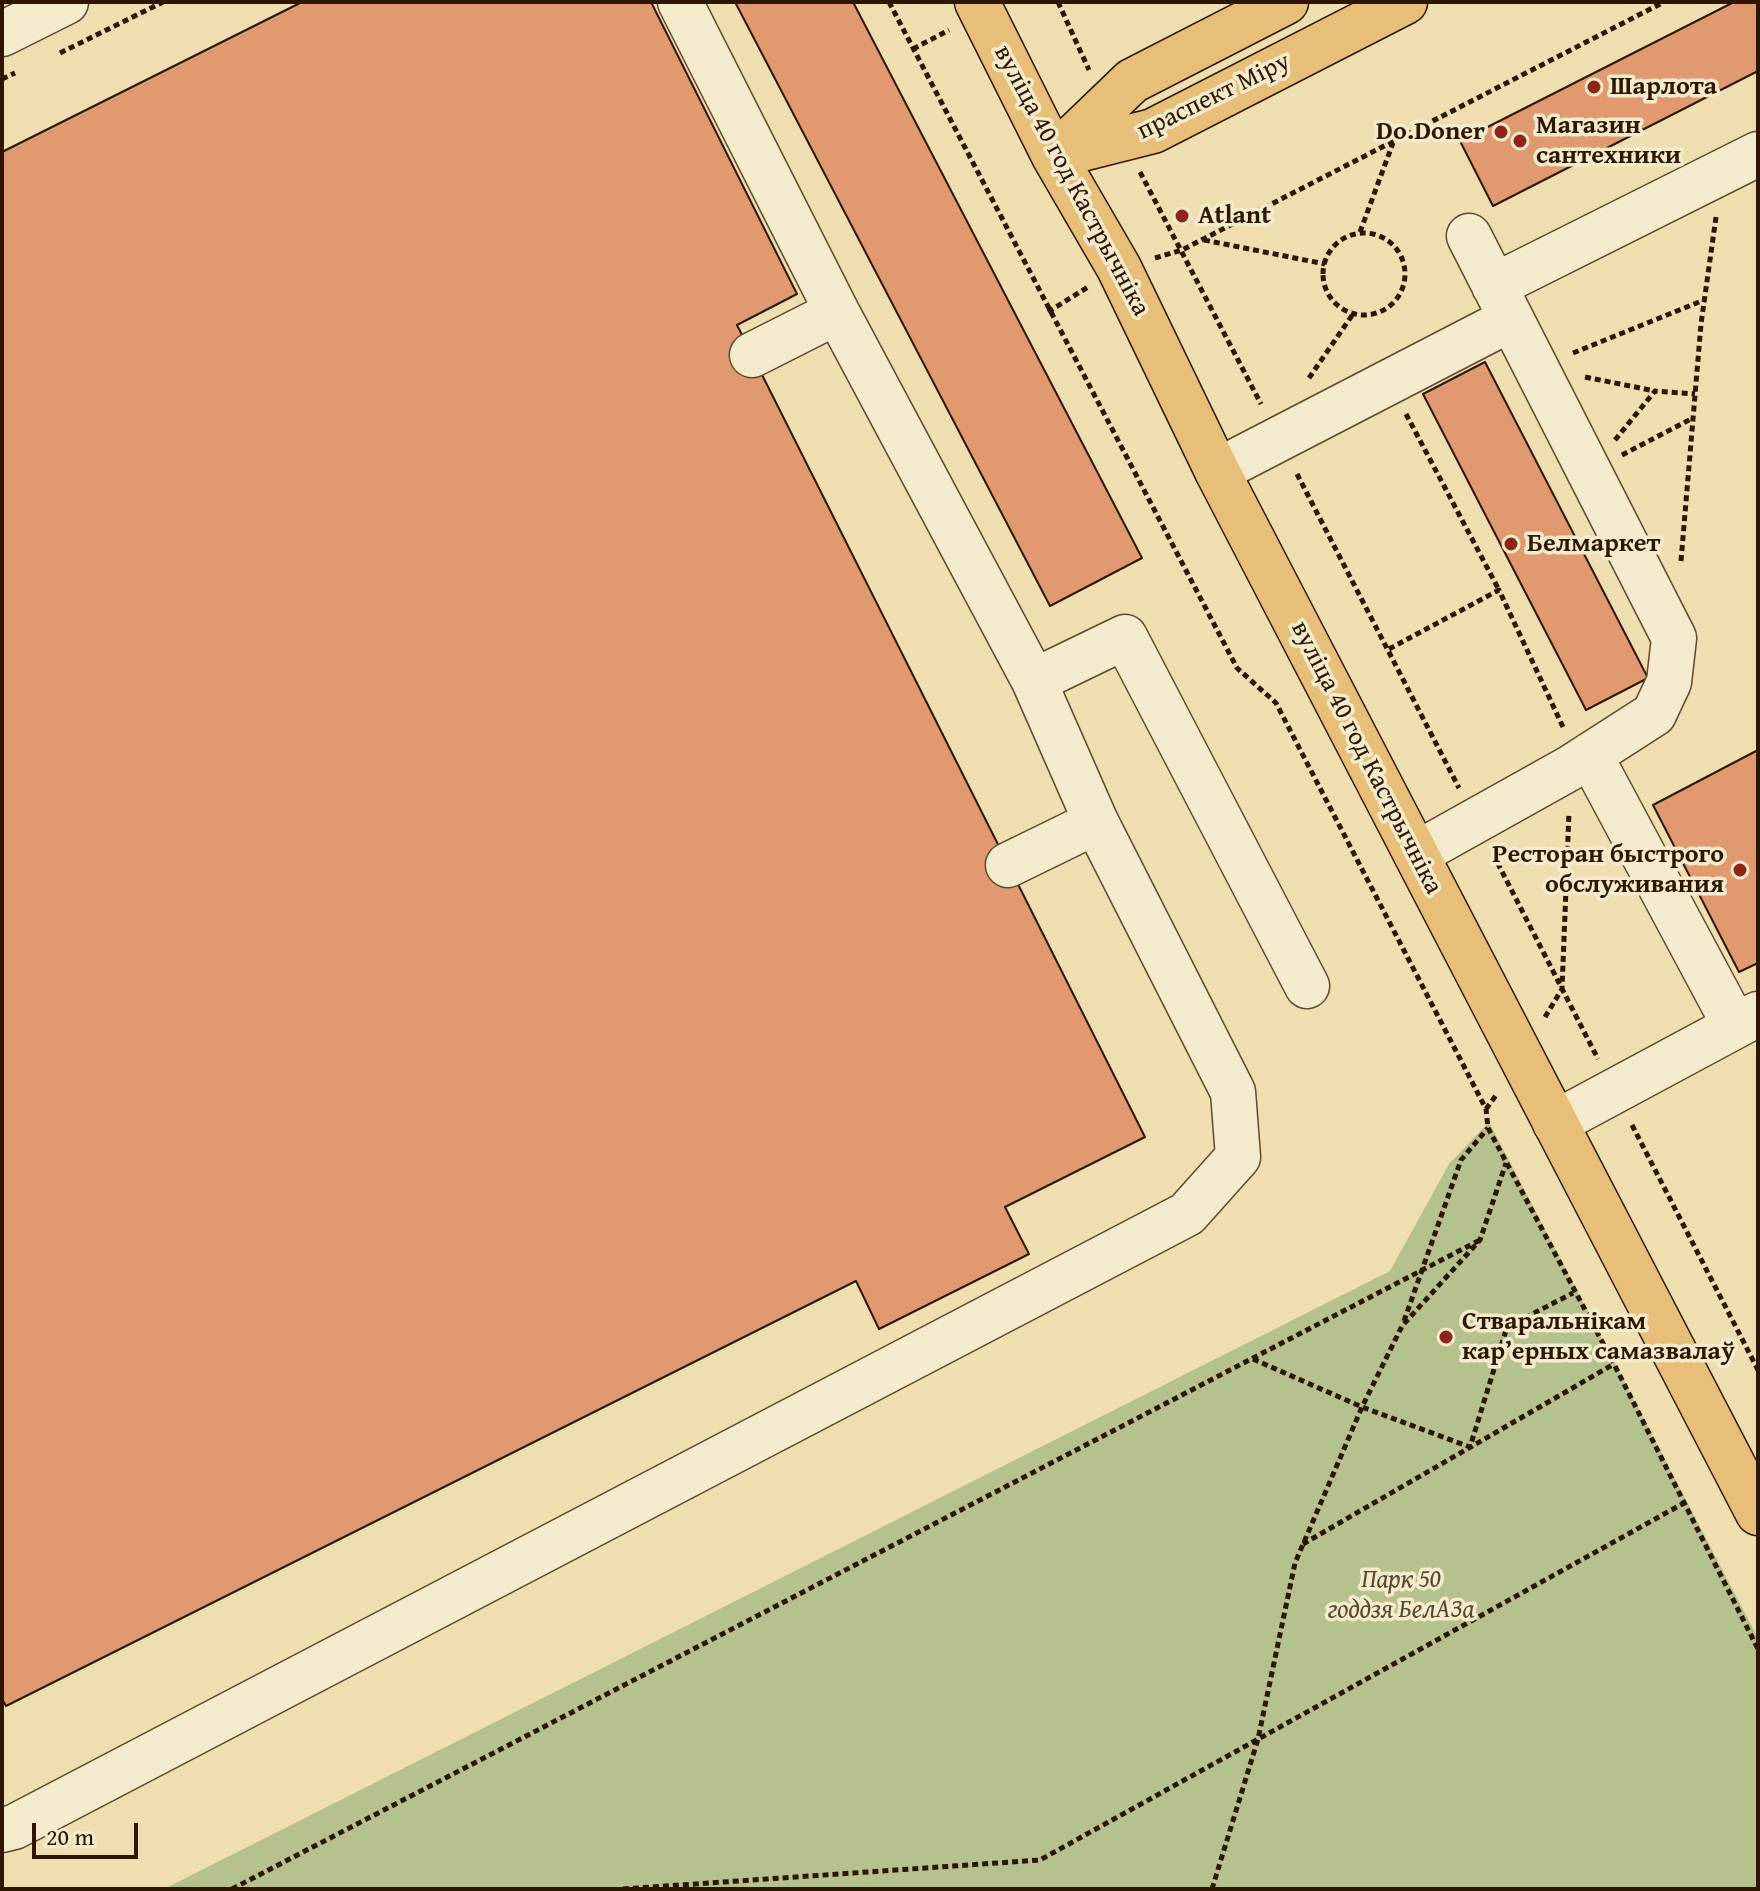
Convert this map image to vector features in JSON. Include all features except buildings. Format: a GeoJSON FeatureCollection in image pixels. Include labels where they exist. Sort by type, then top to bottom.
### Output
{"type":"FeatureCollection","features":[{"type":"Feature","properties":{"kind":"main road","name":"вуліца 40 год Кастрычніка"},"geometry":{"type":"LineString","coordinates":[[977,2],[1054,156],[1119,268],[1217,471],[1758,1513]]}},
{"type":"Feature","properties":{"kind":"main road","name":"праспект Міру"},"geometry":{"type":"LineString","coordinates":[[1054,156],[1132,81],[1286,2]]}},
{"type":"Feature","properties":{"kind":"main road","name":"праспект Міру"},"geometry":{"type":"LineString","coordinates":[[1054,156],[1153,131],[1334,18],[1405,2]]}},
{"type":"Feature","properties":{"kind":"lane"},"geometry":{"type":"LineString","coordinates":[[2,34],[66,2]]}},
{"type":"Feature","properties":{"kind":"lane"},"geometry":{"type":"LineString","coordinates":[[2,1830],[14,1827],[1187,1214],[1238,1157],[1233,1092],[1096,822],[1034,681],[837,312],[680,2]]}},
{"type":"Feature","properties":{"kind":"lane"},"geometry":{"type":"LineString","coordinates":[[1217,471],[1740,163]]}},
{"type":"Feature","properties":{"kind":"lane"},"geometry":{"type":"LineString","coordinates":[[1416,854],[1580,762],[1654,714],[1669,682],[1674,638],[1469,236]]}},
{"type":"Feature","properties":{"kind":"lane"},"geometry":{"type":"LineString","coordinates":[[752,355],[837,312]]}},
{"type":"Feature","properties":{"kind":"lane"},"geometry":{"type":"LineString","coordinates":[[1034,681],[1125,637],[1307,986]]}},
{"type":"Feature","properties":{"kind":"lane"},"geometry":{"type":"LineString","coordinates":[[1555,1123],[1746,1020],[1580,762]]}},
{"type":"Feature","properties":{"kind":"lane"},"geometry":{"type":"LineString","coordinates":[[1008,865],[1096,822]]}},
{"type":"Feature","properties":{"kind":"path"},"geometry":{"type":"LineString","coordinates":[[889,2],[1048,312],[1237,668],[1276,703],[1486,1109],[1488,1128],[1573,1293],[1614,1364],[1758,1649]]}},
{"type":"Feature","properties":{"kind":"path"},"geometry":{"type":"LineString","coordinates":[[1048,312],[1119,268],[1182,250],[1203,240],[1664,2]]}},
{"type":"Feature","properties":{"kind":"path"},"geometry":{"type":"LineString","coordinates":[[1360,232],[1394,141]]}},
{"type":"Feature","properties":{"kind":"path"},"geometry":{"type":"LineString","coordinates":[[1680,563],[1704,300],[1740,163]]}},
{"type":"Feature","properties":{"kind":"path"},"geometry":{"type":"LineString","coordinates":[[1360,232],[1388,240],[1398,250],[1405,277],[1394,303],[1382,311],[1353,314],[1330,298],[1323,270],[1335,244],[1360,232]]}},
{"type":"Feature","properties":{"kind":"path"},"geometry":{"type":"LineString","coordinates":[[1203,240],[1325,264]]}},
{"type":"Feature","properties":{"kind":"path"},"geometry":{"type":"LineString","coordinates":[[1536,368],[1704,300]]}},
{"type":"Feature","properties":{"kind":"path"},"geometry":{"type":"LineString","coordinates":[[1300,390],[1353,314]]}},
{"type":"Feature","properties":{"kind":"path"},"geometry":{"type":"LineString","coordinates":[[1536,368],[1655,391],[1695,394]]}},
{"type":"Feature","properties":{"kind":"path"},"geometry":{"type":"LineString","coordinates":[[1590,472],[1655,391]]}},
{"type":"Feature","properties":{"kind":"path"},"geometry":{"type":"LineString","coordinates":[[1404,410],[1499,590],[1580,762],[1562,989],[1522,1057],[1486,1109]]}},
{"type":"Feature","properties":{"kind":"path"},"geometry":{"type":"LineString","coordinates":[[1590,472],[1693,418]]}},
{"type":"Feature","properties":{"kind":"path"},"geometry":{"type":"LineString","coordinates":[[1389,649],[1499,590]]}},
{"type":"Feature","properties":{"kind":"path"},"geometry":{"type":"LineString","coordinates":[[1212,1889],[1258,1739],[1295,1563],[1426,1268],[1461,1160],[1488,1128]]}},
{"type":"Feature","properties":{"kind":"path"},"geometry":{"type":"LineString","coordinates":[[1402,1326],[1480,1240],[1506,1162]]}},
{"type":"Feature","properties":{"kind":"path"},"geometry":{"type":"LineString","coordinates":[[232,1889],[1480,1240]]}},
{"type":"Feature","properties":{"kind":"path"},"geometry":{"type":"LineString","coordinates":[[1470,1447],[1507,1327],[1573,1293]]}},
{"type":"Feature","properties":{"kind":"path"},"geometry":{"type":"LineString","coordinates":[[1252,1358],[1362,1407],[1470,1447]]}},
{"type":"Feature","properties":{"kind":"path"},"geometry":{"type":"LineString","coordinates":[[1303,1544],[1614,1364]]}},
{"type":"Feature","properties":{"kind":"path"},"geometry":{"type":"LineString","coordinates":[[623,1889],[1040,1860],[1684,1503]]}},
{"type":"Feature","properties":{"kind":"green space","name":"Парк 50 годдзя БелАЗа"},"geometry":{"type":"Polygon","coordinates":[[[1489,1122],[1758,1638],[1758,1889],[164,1889],[1390,1271],[1449,1164],[1489,1122]]]}},
{"type":"Feature","properties":{"kind":"place","name":"Шарлота"},"geometry":{"type":"Point","coordinates":[1594,87]}},
{"type":"Feature","properties":{"kind":"place","name":"Do.Doner"},"geometry":{"type":"Point","coordinates":[1501,132]}},
{"type":"Feature","properties":{"kind":"place","name":"Магазин сантехники"},"geometry":{"type":"Point","coordinates":[1520,141]}},
{"type":"Feature","properties":{"kind":"place","name":"Atlant"},"geometry":{"type":"Point","coordinates":[1182,216]}},
{"type":"Feature","properties":{"kind":"place","name":"Белмаркет"},"geometry":{"type":"Point","coordinates":[1511,544]}},
{"type":"Feature","properties":{"kind":"place","name":"Ресторан быстрого обслуживания"},"geometry":{"type":"Point","coordinates":[1740,870]}},
{"type":"Feature","properties":{"kind":"place","name":"Стваральнікам карʼерных самазвалаў"},"geometry":{"type":"Point","coordinates":[1446,1337]}}]}
